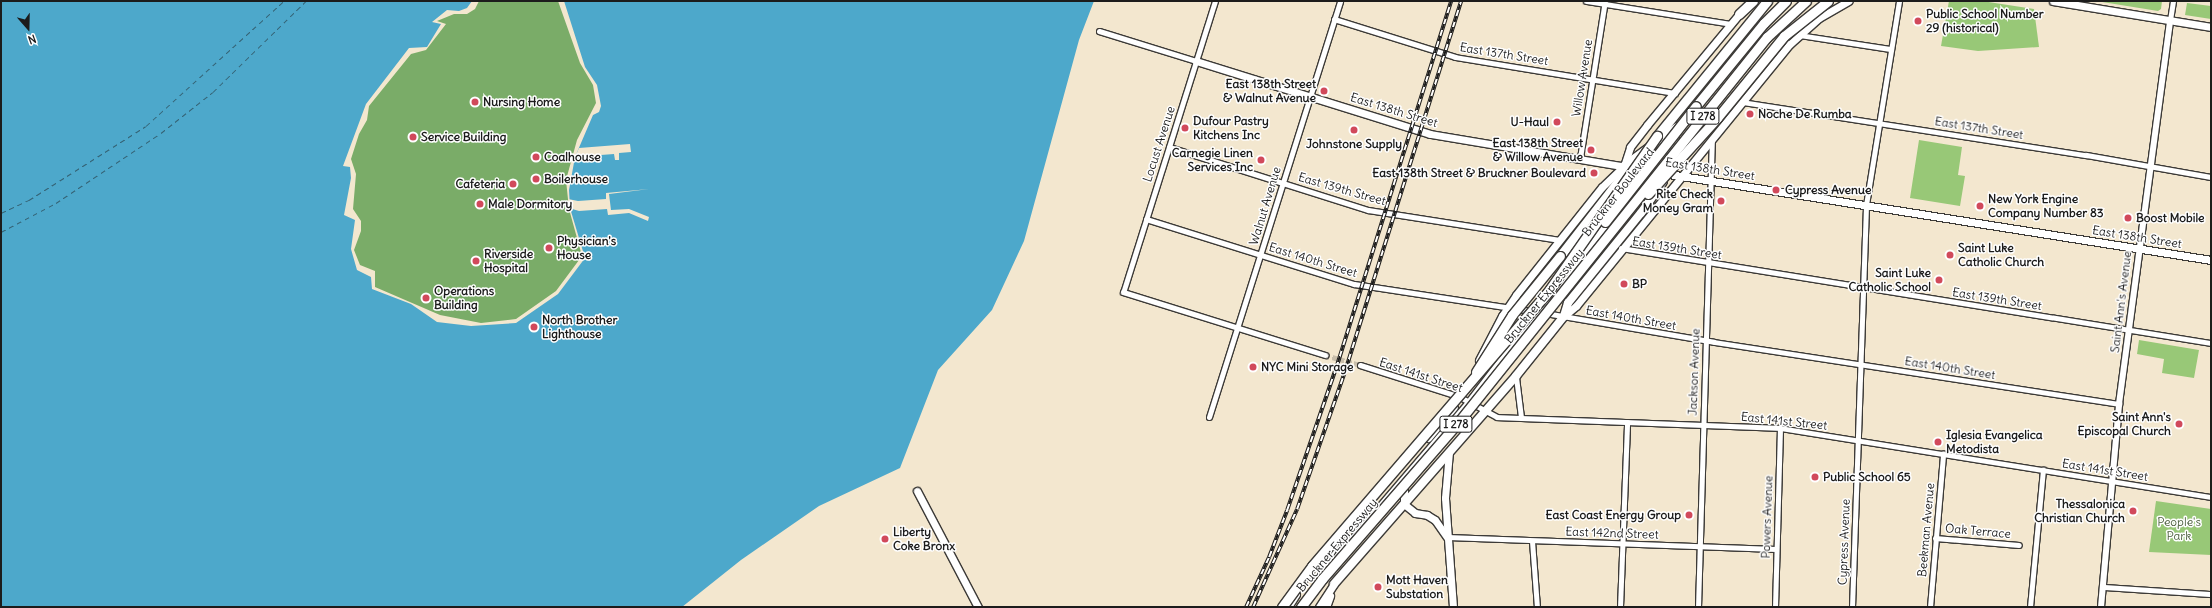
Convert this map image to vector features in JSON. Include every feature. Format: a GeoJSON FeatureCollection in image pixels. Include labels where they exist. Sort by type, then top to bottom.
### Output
{"type":"FeatureCollection","features":[{"type":"Feature","properties":{"kind":"highway"},"geometry":{"type":"LineString","coordinates":[[1740,14],[1753,1]]}},
{"type":"Feature","properties":{"kind":"highway","name":"Bruckner Expressway"},"geometry":{"type":"LineString","coordinates":[[1282,607],[1312,566],[1467,389],[1547,293],[1665,125],[1767,1]]}},
{"type":"Feature","properties":{"kind":"highway"},"geometry":{"type":"LineString","coordinates":[[1547,293],[1575,262],[1727,68],[1764,23],[1786,1]]}},
{"type":"Feature","properties":{"kind":"highway","name":"Bruckner Expressway"},"geometry":{"type":"LineString","coordinates":[[1301,607],[1322,579],[1460,420],[1771,33],[1806,1]]}},
{"type":"Feature","properties":{"kind":"highway"},"geometry":{"type":"LineString","coordinates":[[1607,238],[1717,118],[1784,36],[1828,1]]}},
{"type":"Feature","properties":{"kind":"highway"},"geometry":{"type":"LineString","coordinates":[[1467,389],[1506,323],[1623,175],[1624,166]]}},
{"type":"Feature","properties":{"kind":"main road","name":"Bruckner Boulevard"},"geometry":{"type":"LineString","coordinates":[[1305,607],[1319,579],[1334,557],[1468,403],[1695,114],[1790,1]]}},
{"type":"Feature","properties":{"kind":"main road"},"geometry":{"type":"LineString","coordinates":[[1564,316],[1568,303],[1641,213],[1699,123],[1779,22],[1801,1]]}},
{"type":"Feature","properties":{"kind":"main road"},"geometry":{"type":"LineString","coordinates":[[1319,607],[1334,584],[1516,376],[1564,316],[1576,306],[1742,102],[1799,35],[1819,18],[1848,1]]}},
{"type":"Feature","properties":{"kind":"main road"},"geometry":{"type":"LineString","coordinates":[[2053,1],[2211,27]]}},
{"type":"Feature","properties":{"kind":"main road","name":"Bruckner Boulevard"},"geometry":{"type":"LineString","coordinates":[[1288,607],[1308,576],[1447,417],[1460,397],[1508,307],[1602,187],[1624,166],[1630,147],[1740,14]]}},
{"type":"Feature","properties":{"kind":"main road","name":"East 138th Street"},"geometry":{"type":"LineString","coordinates":[[1196,61],[1430,134],[1580,158],[1682,177],[1711,180],[2211,260]]}},
{"type":"Feature","properties":{"kind":"main road"},"geometry":{"type":"LineString","coordinates":[[1624,166],[1695,114]]}},
{"type":"Feature","properties":{"kind":"main road"},"geometry":{"type":"LineString","coordinates":[[1449,451],[1445,492],[1453,607]]}},
{"type":"Feature","properties":{"kind":"main road"},"geometry":{"type":"LineString","coordinates":[[1404,477],[1404,504]]}},
{"type":"Feature","properties":{"kind":"main road"},"geometry":{"type":"LineString","coordinates":[[917,491],[978,607]]}},
{"type":"Feature","properties":{"kind":"main road"},"geometry":{"type":"LineString","coordinates":[[1404,504],[1415,513],[1427,515],[1434,520],[1447,538]]}},
{"type":"Feature","properties":{"kind":"main road"},"geometry":{"type":"LineString","coordinates":[[1319,579],[1322,566],[1335,544]]}},
{"type":"Feature","properties":{"kind":"main road"},"geometry":{"type":"LineString","coordinates":[[1326,607],[1334,584]]}},
{"type":"Feature","properties":{"kind":"street","name":"Locust Avenue"},"geometry":{"type":"LineString","coordinates":[[1215,1],[1123,292],[1237,328]]}},
{"type":"Feature","properties":{"kind":"street","name":"Walnut Avenue"},"geometry":{"type":"LineString","coordinates":[[1209,417],[1340,1]]}},
{"type":"Feature","properties":{"kind":"street"},"geometry":{"type":"LineString","coordinates":[[1586,1],[1604,2],[1731,24]]}},
{"type":"Feature","properties":{"kind":"street","name":"Bruckner Boulevard"},"geometry":{"type":"LineString","coordinates":[[1740,14],[1749,1]]}},
{"type":"Feature","properties":{"kind":"street","name":"Cypress Avenue"},"geometry":{"type":"LineString","coordinates":[[1852,607],[1866,205],[1899,1]]}},
{"type":"Feature","properties":{"kind":"street","name":"Saint Ann's Avenue"},"geometry":{"type":"LineString","coordinates":[[2101,607],[2119,404],[2173,1]]}},
{"type":"Feature","properties":{"kind":"street","name":"Willow Avenue"},"geometry":{"type":"LineString","coordinates":[[1580,158],[1604,2]]}},
{"type":"Feature","properties":{"kind":"street","name":"East 137th Street"},"geometry":{"type":"LineString","coordinates":[[1334,18],[1455,57],[1675,93]]}},
{"type":"Feature","properties":{"kind":"street","name":"East 138th Street"},"geometry":{"type":"LineString","coordinates":[[1099,31],[1196,61]]}},
{"type":"Feature","properties":{"kind":"street"},"geometry":{"type":"LineString","coordinates":[[1799,35],[1891,49]]}},
{"type":"Feature","properties":{"kind":"street","name":"East 137th Street"},"geometry":{"type":"LineString","coordinates":[[1742,102],[1879,122],[2211,177]]}},
{"type":"Feature","properties":{"kind":"street","name":"Jackson Avenue"},"geometry":{"type":"LineString","coordinates":[[1698,607],[1702,425],[1712,139]]}},
{"type":"Feature","properties":{"kind":"street","name":"East 139th Street"},"geometry":{"type":"LineString","coordinates":[[1169,147],[1368,210],[1560,240]]}},
{"type":"Feature","properties":{"kind":"street","name":"East 140th Street"},"geometry":{"type":"LineString","coordinates":[[1146,219],[1354,284],[1564,316],[1706,341],[2119,404]]}},
{"type":"Feature","properties":{"kind":"street","name":"East 139th Street"},"geometry":{"type":"LineString","coordinates":[[1614,246],[1623,249],[1708,263],[2211,344]]}},
{"type":"Feature","properties":{"kind":"street"},"geometry":{"type":"LineString","coordinates":[[1237,328],[1325,355]]}},
{"type":"Feature","properties":{"kind":"street","name":"East 141st Street"},"geometry":{"type":"LineString","coordinates":[[1360,366],[1460,397],[1468,403],[1497,417],[1780,428],[2211,497]]}},
{"type":"Feature","properties":{"kind":"street"},"geometry":{"type":"LineString","coordinates":[[1516,376],[1522,417]]}},
{"type":"Feature","properties":{"kind":"street"},"geometry":{"type":"LineString","coordinates":[[1620,607],[1627,422]]}},
{"type":"Feature","properties":{"kind":"street","name":"Powers Avenue"},"geometry":{"type":"LineString","coordinates":[[1775,607],[1780,428]]}},
{"type":"Feature","properties":{"kind":"street","name":"Beekman Avenue"},"geometry":{"type":"LineString","coordinates":[[1930,607],[1943,454]]}},
{"type":"Feature","properties":{"kind":"street"},"geometry":{"type":"LineString","coordinates":[[2030,607],[2044,470]]}},
{"type":"Feature","properties":{"kind":"street","name":"East 142nd Street"},"geometry":{"type":"LineString","coordinates":[[1447,538],[1776,548]]}},
{"type":"Feature","properties":{"kind":"street","name":"Oak Terrace"},"geometry":{"type":"LineString","coordinates":[[1935,538],[2019,545]]}},
{"type":"Feature","properties":{"kind":"street"},"geometry":{"type":"LineString","coordinates":[[1532,541],[1538,607]]}},
{"type":"Feature","properties":{"kind":"street"},"geometry":{"type":"LineString","coordinates":[[2103,587],[2211,594]]}},
{"type":"Feature","properties":{"kind":"green space"},"geometry":{"type":"Polygon","coordinates":[[[479,1],[558,1],[580,63],[593,85],[596,103],[577,140],[566,180],[569,209],[582,256],[556,291],[516,319],[481,323],[440,315],[375,287],[375,271],[360,265],[354,250],[361,231],[361,221],[353,209],[356,174],[351,159],[359,134],[367,120],[369,106],[411,54],[426,50],[446,24],[437,21],[454,14],[467,14],[475,9],[479,1]]]}},
{"type":"Feature","properties":{"kind":"green space"},"geometry":{"type":"Polygon","coordinates":[[[1949,1],[1982,1],[2034,9],[2039,47],[1978,51],[1941,46],[1949,1]]]}},
{"type":"Feature","properties":{"kind":"green space"},"geometry":{"type":"Polygon","coordinates":[[[2096,1],[2162,1],[2161,9],[2158,11],[2096,1]]]}},
{"type":"Feature","properties":{"kind":"green space"},"geometry":{"type":"Polygon","coordinates":[[[2187,3],[2211,6],[2211,19],[2185,15],[2187,3]]]}},
{"type":"Feature","properties":{"kind":"green space"},"geometry":{"type":"Polygon","coordinates":[[[1919,140],[1962,147],[1958,175],[1965,176],[1960,206],[1910,198],[1919,140]]]}},
{"type":"Feature","properties":{"kind":"green space"},"geometry":{"type":"Polygon","coordinates":[[[2139,340],[2199,350],[2194,378],[2162,373],[2164,359],[2137,354],[2139,340]]]}},
{"type":"Feature","properties":{"kind":"green space","name":"People's Park"},"geometry":{"type":"Polygon","coordinates":[[[2156,501],[2211,509],[2211,555],[2149,552],[2156,501]]]}},
{"type":"Feature","properties":{"kind":"water"},"geometry":{"type":"Polygon","coordinates":[[[1,1],[472,1],[467,8],[459,11],[447,10],[432,22],[441,24],[427,47],[409,48],[366,104],[343,166],[350,167],[351,178],[344,215],[355,220],[351,249],[357,270],[371,277],[372,289],[411,304],[437,322],[471,326],[516,323],[558,294],[585,258],[570,208],[569,190],[575,157],[593,115],[599,112],[601,106],[597,85],[585,67],[564,1],[1094,1],[1079,40],[1024,241],[992,310],[938,370],[900,468],[819,506],[741,560],[682,607],[1,607],[1,1]]]}},
{"type":"Feature","properties":{"kind":"pier"},"geometry":{"type":"Polygon","coordinates":[[[630,144],[631,152],[619,153],[619,160],[615,160],[614,154],[575,157],[579,148],[630,144]]]}},
{"type":"Feature","properties":{"kind":"pier"},"geometry":{"type":"Polygon","coordinates":[[[649,189],[609,194],[611,210],[629,209],[649,217],[648,221],[629,213],[608,215],[607,209],[579,211],[569,208],[568,199],[578,201],[606,199],[606,193],[649,189]]]}},
{"type":"Feature","properties":{"kind":"ferry route"},"geometry":{"type":"LineString","coordinates":[[1,213],[29,200],[146,126],[284,1]]}},
{"type":"Feature","properties":{"kind":"ferry route"},"geometry":{"type":"LineString","coordinates":[[1,232],[56,203],[161,133],[213,92],[306,1]]}},
{"type":"Feature","properties":{"kind":"tunnel"},"geometry":{"type":"LineString","coordinates":[[1325,355],[1360,365]]}},
{"type":"Feature","properties":{"kind":"railway"},"geometry":{"type":"LineString","coordinates":[[1246,607],[1269,557],[1287,510],[1336,368],[1451,1]]}},
{"type":"Feature","properties":{"kind":"railway"},"geometry":{"type":"LineString","coordinates":[[1253,607],[1297,509],[1345,371],[1461,1]]}},
{"type":"Feature","properties":{"kind":"place","name":"Public School Number 29 (historical)"},"geometry":{"type":"Point","coordinates":[1918,21]}},
{"type":"Feature","properties":{"kind":"place","name":"East 138th Street & Walnut Avenue"},"geometry":{"type":"Point","coordinates":[1324,91]}},
{"type":"Feature","properties":{"kind":"place","name":"Nursing Home"},"geometry":{"type":"Point","coordinates":[475,102]}},
{"type":"Feature","properties":{"kind":"place","name":"Noche De Rumba"},"geometry":{"type":"Point","coordinates":[1750,114]}},
{"type":"Feature","properties":{"kind":"place","name":"U-Haul"},"geometry":{"type":"Point","coordinates":[1557,122]}},
{"type":"Feature","properties":{"kind":"place","name":"Dufour Pastry Kitchens Inc"},"geometry":{"type":"Point","coordinates":[1185,128]}},
{"type":"Feature","properties":{"kind":"place","name":"Johnstone Supply"},"geometry":{"type":"Point","coordinates":[1354,130]}},
{"type":"Feature","properties":{"kind":"place","name":"Service Building"},"geometry":{"type":"Point","coordinates":[413,137]}},
{"type":"Feature","properties":{"kind":"place","name":"East 138th Street & Willow Avenue"},"geometry":{"type":"Point","coordinates":[1591,150]}},
{"type":"Feature","properties":{"kind":"place","name":"Coalhouse"},"geometry":{"type":"Point","coordinates":[536,157]}},
{"type":"Feature","properties":{"kind":"place","name":"Carnegie Linen Services Inc"},"geometry":{"type":"Point","coordinates":[1261,160]}},
{"type":"Feature","properties":{"kind":"place","name":"East 138th Street & Bruckner Boulevard"},"geometry":{"type":"Point","coordinates":[1594,173]}},
{"type":"Feature","properties":{"kind":"place","name":"Boilerhouse"},"geometry":{"type":"Point","coordinates":[536,179]}},
{"type":"Feature","properties":{"kind":"place","name":"Cafeteria"},"geometry":{"type":"Point","coordinates":[513,184]}},
{"type":"Feature","properties":{"kind":"place","name":"Cypress Avenue"},"geometry":{"type":"Point","coordinates":[1776,190]}},
{"type":"Feature","properties":{"kind":"place","name":"Rite Check Money Gram"},"geometry":{"type":"Point","coordinates":[1721,201]}},
{"type":"Feature","properties":{"kind":"place","name":"Male Dormitory"},"geometry":{"type":"Point","coordinates":[480,204]}},
{"type":"Feature","properties":{"kind":"place","name":"New York Engine Company Number 83"},"geometry":{"type":"Point","coordinates":[1980,206]}},
{"type":"Feature","properties":{"kind":"place","name":"Boost Mobile"},"geometry":{"type":"Point","coordinates":[2128,218]}},
{"type":"Feature","properties":{"kind":"place","name":"Physician's House"},"geometry":{"type":"Point","coordinates":[549,248]}},
{"type":"Feature","properties":{"kind":"place","name":"Saint Luke Catholic Church"},"geometry":{"type":"Point","coordinates":[1950,255]}},
{"type":"Feature","properties":{"kind":"place","name":"Riverside Hospital"},"geometry":{"type":"Point","coordinates":[476,261]}},
{"type":"Feature","properties":{"kind":"place","name":"Saint Luke Catholic School"},"geometry":{"type":"Point","coordinates":[1939,280]}},
{"type":"Feature","properties":{"kind":"place","name":"BP"},"geometry":{"type":"Point","coordinates":[1624,284]}},
{"type":"Feature","properties":{"kind":"place","name":"Operations Building"},"geometry":{"type":"Point","coordinates":[426,298]}},
{"type":"Feature","properties":{"kind":"place","name":"North Brother Lighthouse"},"geometry":{"type":"Point","coordinates":[534,327]}},
{"type":"Feature","properties":{"kind":"place","name":"NYC Mini Storage"},"geometry":{"type":"Point","coordinates":[1253,367]}},
{"type":"Feature","properties":{"kind":"place","name":"Saint Ann's Episcopal Church"},"geometry":{"type":"Point","coordinates":[2179,424]}},
{"type":"Feature","properties":{"kind":"place","name":"Iglesia Evangelica Metodista"},"geometry":{"type":"Point","coordinates":[1938,442]}},
{"type":"Feature","properties":{"kind":"place","name":"Public School 65"},"geometry":{"type":"Point","coordinates":[1815,477]}},
{"type":"Feature","properties":{"kind":"place","name":"Thessalonica Christian Church"},"geometry":{"type":"Point","coordinates":[2133,511]}},
{"type":"Feature","properties":{"kind":"place","name":"East Coast Energy Group"},"geometry":{"type":"Point","coordinates":[1689,515]}},
{"type":"Feature","properties":{"kind":"place","name":"Liberty Coke Bronx"},"geometry":{"type":"Point","coordinates":[885,539]}},
{"type":"Feature","properties":{"kind":"place","name":"Mott Haven Substation"},"geometry":{"type":"Point","coordinates":[1378,587]}}]}
